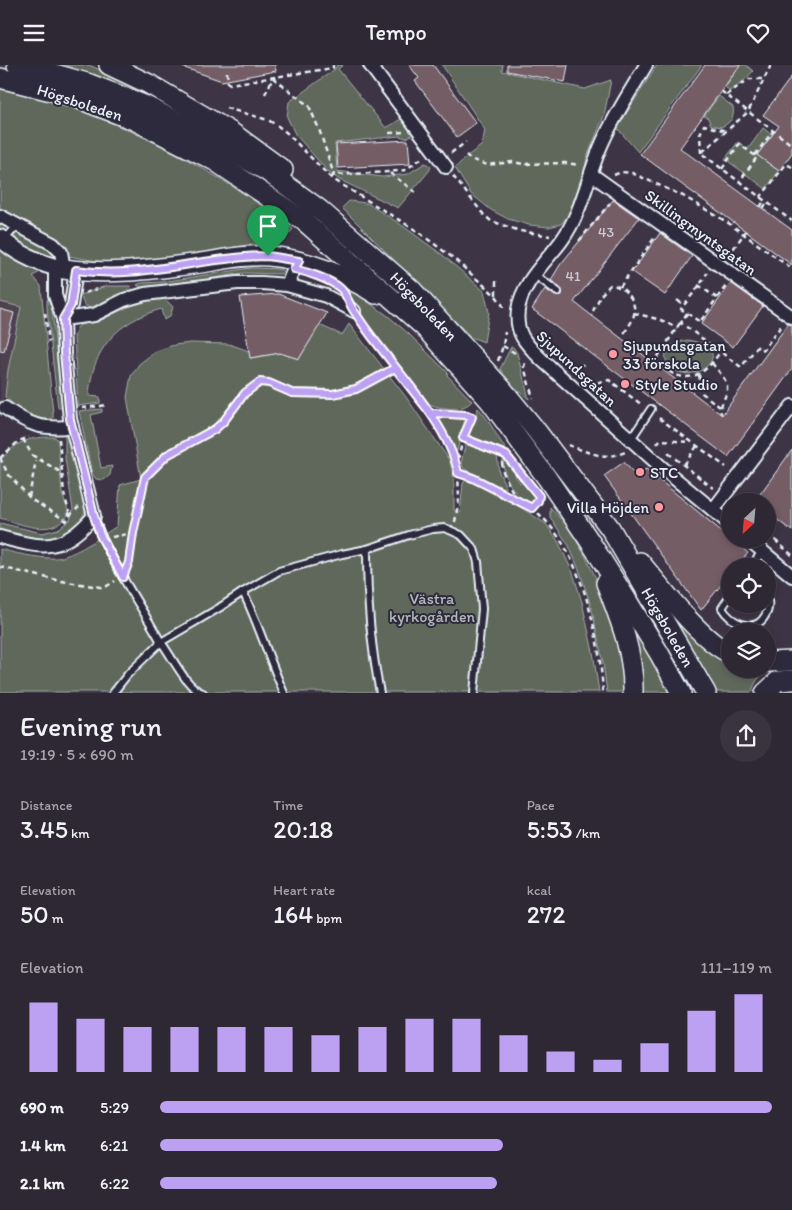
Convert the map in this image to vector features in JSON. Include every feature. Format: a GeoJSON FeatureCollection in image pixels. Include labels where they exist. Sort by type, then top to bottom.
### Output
{"type":"FeatureCollection","features":[{"type":"Feature","properties":{"kind":"main road","name":"Högsboleden"},"geometry":{"type":"LineString","coordinates":[[16,65],[90,84],[144,105],[213,139],[268,173],[320,210],[412,290],[503,390],[610,528],[706,693]]}},
{"type":"Feature","properties":{"kind":"main road"},"geometry":{"type":"LineString","coordinates":[[109,65],[149,84],[232,132],[279,165],[320,210]]}},
{"type":"Feature","properties":{"kind":"main road","name":"Högsboleden"},"geometry":{"type":"LineString","coordinates":[[0,78],[71,96],[136,121],[215,161],[304,221],[424,327],[490,401],[589,540],[659,653],[681,693]]}},
{"type":"Feature","properties":{"kind":"main road"},"geometry":{"type":"LineString","coordinates":[[65,269],[118,272],[252,256],[268,256],[299,261],[368,289],[424,327]]}},
{"type":"Feature","properties":{"kind":"main road"},"geometry":{"type":"LineString","coordinates":[[610,528],[700,631],[721,648]]}},
{"type":"Feature","properties":{"kind":"main road"},"geometry":{"type":"LineString","coordinates":[[589,540],[628,642],[632,663],[633,693]]}},
{"type":"Feature","properties":{"kind":"main road"},"geometry":{"type":"LineString","coordinates":[[776,662],[792,661]]}},
{"type":"Feature","properties":{"kind":"main road"},"geometry":{"type":"LineString","coordinates":[[765,693],[778,681],[792,680]]}},
{"type":"Feature","properties":{"kind":"street"},"geometry":{"type":"LineString","coordinates":[[370,65],[431,147],[446,162]]}},
{"type":"Feature","properties":{"kind":"street","name":"Sjupundsgatan"},"geometry":{"type":"LineString","coordinates":[[646,65],[600,149],[574,222],[527,285],[518,309],[519,331],[524,342],[631,444],[721,517]]}},
{"type":"Feature","properties":{"kind":"street","name":"Skillingmyntsgatan"},"geometry":{"type":"LineString","coordinates":[[592,171],[605,183],[792,317]]}},
{"type":"Feature","properties":{"kind":"street"},"geometry":{"type":"LineString","coordinates":[[0,216],[53,244],[61,252],[72,295],[71,305],[63,319]]}},
{"type":"Feature","properties":{"kind":"street"},"geometry":{"type":"LineString","coordinates":[[1,241],[28,258],[65,269]]}},
{"type":"Feature","properties":{"kind":"street"},"geometry":{"type":"LineString","coordinates":[[287,285],[299,261]]}},
{"type":"Feature","properties":{"kind":"street"},"geometry":{"type":"LineString","coordinates":[[0,537],[40,547],[55,545],[74,535],[94,516],[72,427],[64,353],[63,319],[55,295],[65,269]]}},
{"type":"Feature","properties":{"kind":"street"},"geometry":{"type":"LineString","coordinates":[[63,319],[101,313],[124,300],[144,294],[237,283],[287,285],[326,296],[354,311]]}},
{"type":"Feature","properties":{"kind":"street"},"geometry":{"type":"LineString","coordinates":[[713,510],[792,406]]}},
{"type":"Feature","properties":{"kind":"street"},"geometry":{"type":"LineString","coordinates":[[5,408],[36,426],[45,428],[72,427]]}},
{"type":"Feature","properties":{"kind":"street"},"geometry":{"type":"LineString","coordinates":[[758,548],[792,576]]}},
{"type":"Feature","properties":{"kind":"lane"},"geometry":{"type":"LineString","coordinates":[[1,241],[17,226]]}},
{"type":"Feature","properties":{"kind":"lane"},"geometry":{"type":"LineString","coordinates":[[535,275],[558,292]]}},
{"type":"Feature","properties":{"kind":"lane"},"geometry":{"type":"LineString","coordinates":[[631,444],[650,410]]}},
{"type":"Feature","properties":{"kind":"lane"},"geometry":{"type":"LineString","coordinates":[[94,516],[102,539],[161,642],[188,683],[193,689],[203,693]]}},
{"type":"Feature","properties":{"kind":"lane"},"geometry":{"type":"LineString","coordinates":[[113,693],[161,642],[279,571],[367,549],[409,535],[444,528],[461,535],[473,548],[478,562],[482,609],[474,693]]}},
{"type":"Feature","properties":{"kind":"lane"},"geometry":{"type":"LineString","coordinates":[[367,549],[368,620],[380,693]]}},
{"type":"Feature","properties":{"kind":"lane"},"geometry":{"type":"LineString","coordinates":[[757,558],[762,551]]}},
{"type":"Feature","properties":{"kind":"lane"},"geometry":{"type":"LineString","coordinates":[[243,592],[256,619],[270,662],[284,693]]}},
{"type":"Feature","properties":{"kind":"lane"},"geometry":{"type":"LineString","coordinates":[[725,613],[738,623],[746,626],[760,623],[767,613]]}},
{"type":"Feature","properties":{"kind":"path"},"geometry":{"type":"LineString","coordinates":[[227,72],[228,83],[230,84],[333,68],[333,65]]}},
{"type":"Feature","properties":{"kind":"path"},"geometry":{"type":"LineString","coordinates":[[701,153],[748,112],[771,65]]}},
{"type":"Feature","properties":{"kind":"path"},"geometry":{"type":"LineString","coordinates":[[265,94],[273,78]]}},
{"type":"Feature","properties":{"kind":"path"},"geometry":{"type":"LineString","coordinates":[[273,78],[309,106],[319,129],[334,175]]}},
{"type":"Feature","properties":{"kind":"path"},"geometry":{"type":"LineString","coordinates":[[726,95],[749,79],[763,79]]}},
{"type":"Feature","properties":{"kind":"path"},"geometry":{"type":"LineString","coordinates":[[721,91],[792,145]]}},
{"type":"Feature","properties":{"kind":"path"},"geometry":{"type":"LineString","coordinates":[[218,106],[268,121],[278,126],[331,178],[417,231],[453,259],[496,296],[505,313]]}},
{"type":"Feature","properties":{"kind":"path"},"geometry":{"type":"LineString","coordinates":[[726,131],[704,125],[700,135],[701,153],[792,221]]}},
{"type":"Feature","properties":{"kind":"path"},"geometry":{"type":"LineString","coordinates":[[739,181],[773,131]]}},
{"type":"Feature","properties":{"kind":"path"},"geometry":{"type":"LineString","coordinates":[[466,142],[446,162],[484,215],[491,221],[520,231],[562,239]]}},
{"type":"Feature","properties":{"kind":"path"},"geometry":{"type":"LineString","coordinates":[[722,169],[739,144],[755,155]]}},
{"type":"Feature","properties":{"kind":"path"},"geometry":{"type":"LineString","coordinates":[[331,178],[334,175],[405,170],[412,167],[431,147]]}},
{"type":"Feature","properties":{"kind":"path"},"geometry":{"type":"LineString","coordinates":[[466,155],[470,159],[488,165],[502,162],[555,163],[592,171]]}},
{"type":"Feature","properties":{"kind":"path"},"geometry":{"type":"LineString","coordinates":[[760,198],[786,164],[792,167]]}},
{"type":"Feature","properties":{"kind":"path"},"geometry":{"type":"LineString","coordinates":[[389,172],[418,194]]}},
{"type":"Feature","properties":{"kind":"path"},"geometry":{"type":"LineString","coordinates":[[605,183],[610,176],[621,173],[639,175],[690,200],[745,232],[792,269]]}},
{"type":"Feature","properties":{"kind":"path"},"geometry":{"type":"LineString","coordinates":[[594,223],[610,202]]}},
{"type":"Feature","properties":{"kind":"path"},"geometry":{"type":"LineString","coordinates":[[762,207],[766,202]]}},
{"type":"Feature","properties":{"kind":"path"},"geometry":{"type":"LineString","coordinates":[[730,253],[745,232]]}},
{"type":"Feature","properties":{"kind":"path"},"geometry":{"type":"LineString","coordinates":[[620,287],[654,238]]}},
{"type":"Feature","properties":{"kind":"path"},"geometry":{"type":"LineString","coordinates":[[709,264],[707,274],[681,309],[700,322],[730,281]]}},
{"type":"Feature","properties":{"kind":"path"},"geometry":{"type":"LineString","coordinates":[[496,281],[496,296]]}},
{"type":"Feature","properties":{"kind":"path"},"geometry":{"type":"LineString","coordinates":[[72,295],[80,295],[105,285]]}},
{"type":"Feature","properties":{"kind":"path"},"geometry":{"type":"LineString","coordinates":[[592,311],[601,295],[610,285],[620,287],[631,298],[634,313],[634,318],[623,335]]}},
{"type":"Feature","properties":{"kind":"path"},"geometry":{"type":"LineString","coordinates":[[698,285],[717,299]]}},
{"type":"Feature","properties":{"kind":"path"},"geometry":{"type":"LineString","coordinates":[[677,300],[684,305]]}},
{"type":"Feature","properties":{"kind":"path"},"geometry":{"type":"LineString","coordinates":[[354,311],[431,414],[456,459],[459,499],[453,531]]}},
{"type":"Feature","properties":{"kind":"path"},"geometry":{"type":"LineString","coordinates":[[634,313],[661,320],[677,328]]}},
{"type":"Feature","properties":{"kind":"path"},"geometry":{"type":"LineString","coordinates":[[687,313],[654,361],[675,375],[686,377],[699,375],[712,363],[720,352]]}},
{"type":"Feature","properties":{"kind":"path"},"geometry":{"type":"LineString","coordinates":[[682,322],[680,323],[741,367],[758,346],[763,350],[783,324],[777,320]]}},
{"type":"Feature","properties":{"kind":"path"},"geometry":{"type":"LineString","coordinates":[[496,364],[503,346]]}},
{"type":"Feature","properties":{"kind":"path"},"geometry":{"type":"LineString","coordinates":[[525,361],[524,367],[532,396],[536,402]]}},
{"type":"Feature","properties":{"kind":"path"},"geometry":{"type":"LineString","coordinates":[[712,363],[728,389],[720,407],[721,414]]}},
{"type":"Feature","properties":{"kind":"path"},"geometry":{"type":"LineString","coordinates":[[576,375],[583,364]]}},
{"type":"Feature","properties":{"kind":"path"},"geometry":{"type":"LineString","coordinates":[[0,567],[61,581],[100,587],[107,586],[123,577],[129,562],[145,477],[167,455],[215,429],[223,422],[245,393],[260,382],[269,383],[292,393],[333,394],[356,389],[395,368]]}},
{"type":"Feature","properties":{"kind":"path"},"geometry":{"type":"LineString","coordinates":[[699,375],[702,393],[720,407]]}},
{"type":"Feature","properties":{"kind":"path"},"geometry":{"type":"LineString","coordinates":[[594,383],[609,381],[726,467]]}},
{"type":"Feature","properties":{"kind":"path"},"geometry":{"type":"LineString","coordinates":[[69,409],[108,405]]}},
{"type":"Feature","properties":{"kind":"path"},"geometry":{"type":"LineString","coordinates":[[456,459],[459,456],[463,438],[474,411]]}},
{"type":"Feature","properties":{"kind":"path"},"geometry":{"type":"LineString","coordinates":[[431,414],[466,415],[472,417]]}},
{"type":"Feature","properties":{"kind":"path"},"geometry":{"type":"LineString","coordinates":[[58,427],[64,493],[69,516]]}},
{"type":"Feature","properties":{"kind":"path"},"geometry":{"type":"LineString","coordinates":[[32,437],[12,445],[0,458],[8,474],[29,497],[67,521]]}},
{"type":"Feature","properties":{"kind":"path"},"geometry":{"type":"LineString","coordinates":[[463,438],[506,455],[523,477]]}},
{"type":"Feature","properties":{"kind":"path"},"geometry":{"type":"LineString","coordinates":[[23,439],[29,451],[37,459],[62,473]]}},
{"type":"Feature","properties":{"kind":"path"},"geometry":{"type":"LineString","coordinates":[[658,444],[664,440],[691,442]]}},
{"type":"Feature","properties":{"kind":"path"},"geometry":{"type":"LineString","coordinates":[[568,445],[599,456],[618,455],[631,444]]}},
{"type":"Feature","properties":{"kind":"path"},"geometry":{"type":"LineString","coordinates":[[684,465],[697,446]]}},
{"type":"Feature","properties":{"kind":"path"},"geometry":{"type":"LineString","coordinates":[[500,453],[503,472],[512,493],[510,497]]}},
{"type":"Feature","properties":{"kind":"path"},"geometry":{"type":"LineString","coordinates":[[29,497],[37,459]]}},
{"type":"Feature","properties":{"kind":"path"},"geometry":{"type":"LineString","coordinates":[[458,473],[473,478],[532,508],[549,524],[565,545],[584,591],[595,632],[602,669],[603,693]]}},
{"type":"Feature","properties":{"kind":"path"},"geometry":{"type":"LineString","coordinates":[[532,508],[539,499],[535,492]]}},
{"type":"Feature","properties":{"kind":"path"},"geometry":{"type":"LineString","coordinates":[[62,525],[81,505]]}},
{"type":"Feature","properties":{"kind":"path"},"geometry":{"type":"LineString","coordinates":[[102,539],[133,533]]}},
{"type":"Feature","properties":{"kind":"path"},"geometry":{"type":"LineString","coordinates":[[776,542],[792,555]]}},
{"type":"Feature","properties":{"kind":"shaded area"},"geometry":{"type":"Polygon","coordinates":[[[0,302],[22,307],[8,370],[5,397],[0,403],[0,302]]]}},
{"type":"Feature","properties":{"kind":"green space"},"geometry":{"type":"Polygon","coordinates":[[[40,65],[89,65],[134,86],[224,136],[40,65]]]}},
{"type":"Feature","properties":{"kind":"green space"},"geometry":{"type":"Polygon","coordinates":[[[337,65],[343,65],[338,69],[386,128],[401,119],[413,134],[407,138],[399,136],[335,143],[337,171],[382,177],[408,174],[425,163],[431,167],[398,208],[329,173],[295,134],[287,117],[289,102],[335,69],[337,65]]]}},
{"type":"Feature","properties":{"kind":"green space"},"geometry":{"type":"Polygon","coordinates":[[[442,65],[503,65],[502,71],[585,89],[611,80],[604,116],[587,157],[580,194],[569,215],[561,224],[549,227],[529,225],[508,219],[491,210],[471,194],[455,168],[482,145],[485,130],[442,65]]]}},
{"type":"Feature","properties":{"kind":"green space"},"geometry":{"type":"Polygon","coordinates":[[[657,65],[702,65],[638,152],[617,128],[657,65]]]}},
{"type":"Feature","properties":{"kind":"green space"},"geometry":{"type":"Polygon","coordinates":[[[741,65],[746,65],[753,71],[730,91],[725,87],[741,65]]]}},
{"type":"Feature","properties":{"kind":"green space"},"geometry":{"type":"Polygon","coordinates":[[[0,89],[52,101],[115,124],[147,139],[238,190],[293,229],[283,241],[191,255],[109,263],[68,256],[33,276],[41,286],[53,413],[53,418],[47,420],[34,418],[5,397],[8,370],[21,307],[0,302],[0,89]]]}},
{"type":"Feature","properties":{"kind":"green space"},"geometry":{"type":"Polygon","coordinates":[[[719,96],[733,107],[731,120],[721,127],[711,125],[708,118],[704,116],[719,96]]]}},
{"type":"Feature","properties":{"kind":"green space"},"geometry":{"type":"Polygon","coordinates":[[[763,128],[772,135],[757,155],[779,171],[766,189],[725,159],[738,142],[748,149],[763,128]]]}},
{"type":"Feature","properties":{"kind":"green space"},"geometry":{"type":"Polygon","coordinates":[[[349,201],[367,203],[400,224],[444,256],[484,291],[489,312],[484,342],[471,337],[342,208],[349,201]]]}},
{"type":"Feature","properties":{"kind":"green space"},"geometry":{"type":"Polygon","coordinates":[[[251,268],[280,269],[284,272],[281,274],[243,273],[146,290],[137,285],[141,283],[161,282],[251,268]]]}},
{"type":"Feature","properties":{"kind":"green space"},"geometry":{"type":"Polygon","coordinates":[[[106,286],[130,286],[132,291],[92,309],[84,305],[80,295],[106,286]]]}},
{"type":"Feature","properties":{"kind":"green space"},"geometry":{"type":"Polygon","coordinates":[[[346,287],[387,315],[409,334],[448,373],[447,375],[472,401],[463,407],[452,409],[429,404],[372,334],[353,303],[346,287]]]}},
{"type":"Feature","properties":{"kind":"green space"},"geometry":{"type":"Polygon","coordinates":[[[50,298],[62,408],[58,408],[47,309],[47,300],[50,298]]]}},
{"type":"Feature","properties":{"kind":"green space"},"geometry":{"type":"Polygon","coordinates":[[[164,298],[173,307],[170,316],[164,320],[161,309],[145,315],[131,321],[109,340],[95,364],[91,379],[89,396],[100,397],[100,403],[78,406],[74,337],[77,328],[80,325],[105,317],[136,301],[164,298]]]}},
{"type":"Feature","properties":{"kind":"green space","name":"Västra kyrkogården"},"geometry":{"type":"Polygon","coordinates":[[[349,324],[406,397],[450,461],[454,478],[454,510],[460,513],[463,483],[466,480],[501,494],[546,524],[558,541],[573,573],[582,602],[593,652],[599,692],[0,692],[0,549],[41,557],[62,557],[84,547],[117,526],[120,485],[141,479],[127,397],[131,376],[139,364],[156,351],[174,345],[190,343],[229,344],[249,351],[251,358],[280,353],[299,359],[319,325],[342,335],[349,324]]]}},
{"type":"Feature","properties":{"kind":"green space"},"geometry":{"type":"Polygon","coordinates":[[[687,340],[703,345],[711,351],[712,359],[707,366],[689,374],[677,372],[667,364],[666,358],[667,350],[673,344],[687,340]]]}},
{"type":"Feature","properties":{"kind":"green space"},"geometry":{"type":"Polygon","coordinates":[[[511,347],[517,353],[529,399],[513,386],[500,369],[511,347]]]}},
{"type":"Feature","properties":{"kind":"green space"},"geometry":{"type":"Polygon","coordinates":[[[478,408],[506,449],[503,450],[467,437],[478,408]]]}},
{"type":"Feature","properties":{"kind":"green space"},"geometry":{"type":"Polygon","coordinates":[[[102,409],[102,412],[91,415],[101,468],[112,466],[110,475],[104,480],[96,479],[92,474],[79,411],[102,409]]]}},
{"type":"Feature","properties":{"kind":"green space"},"geometry":{"type":"Polygon","coordinates":[[[440,417],[465,420],[457,451],[454,450],[438,420],[440,417]]]}},
{"type":"Feature","properties":{"kind":"green space"},"geometry":{"type":"Polygon","coordinates":[[[65,433],[69,436],[86,504],[81,520],[66,534],[46,540],[0,531],[0,523],[42,533],[58,529],[70,520],[73,510],[65,458],[65,433]]]}},
{"type":"Feature","properties":{"kind":"green space"},"geometry":{"type":"Polygon","coordinates":[[[55,437],[58,441],[62,494],[68,515],[54,526],[45,528],[27,526],[0,518],[0,461],[16,445],[22,442],[35,438],[55,437]]]}},
{"type":"Feature","properties":{"kind":"green space"},"geometry":{"type":"Polygon","coordinates":[[[466,441],[497,453],[499,472],[506,487],[505,489],[464,469],[461,463],[466,441]]]}},
{"type":"Feature","properties":{"kind":"green space"},"geometry":{"type":"Polygon","coordinates":[[[503,457],[517,474],[515,476],[520,483],[523,482],[534,494],[537,499],[533,504],[521,498],[511,486],[504,471],[503,457]]]}},
{"type":"Feature","properties":{"kind":"green space"},"geometry":{"type":"Polygon","coordinates":[[[550,507],[569,528],[586,557],[599,585],[615,627],[627,692],[607,692],[592,610],[580,572],[569,546],[550,517],[550,507]]]}},
{"type":"Feature","properties":{"kind":"green space"},"geometry":{"type":"Polygon","coordinates":[[[674,617],[721,658],[721,678],[759,678],[752,692],[717,692],[674,617]]]}},
{"type":"Feature","properties":{"kind":"green space"},"geometry":{"type":"Polygon","coordinates":[[[633,628],[669,692],[642,692],[641,668],[633,628]]]}},
{"type":"Feature","properties":{"kind":"building"},"geometry":{"type":"Polygon","coordinates":[[[182,65],[275,65],[276,71],[222,81],[182,67],[182,65]]]}},
{"type":"Feature","properties":{"kind":"building"},"geometry":{"type":"Polygon","coordinates":[[[409,65],[433,65],[476,123],[457,137],[415,81],[419,78],[409,65]]]}},
{"type":"Feature","properties":{"kind":"building"},"geometry":{"type":"Polygon","coordinates":[[[507,65],[568,65],[565,82],[507,71],[507,65]]]}},
{"type":"Feature","properties":{"kind":"building"},"geometry":{"type":"Polygon","coordinates":[[[705,65],[740,65],[680,148],[792,230],[792,265],[640,154],[705,65]]]}},
{"type":"Feature","properties":{"kind":"building"},"geometry":{"type":"Polygon","coordinates":[[[792,76],[792,153],[779,171],[757,155],[779,126],[763,115],[792,76]]]}},
{"type":"Feature","properties":{"kind":"building"},"geometry":{"type":"Polygon","coordinates":[[[408,140],[410,164],[338,168],[336,144],[408,140]]]}},
{"type":"Feature","properties":{"kind":"building"},"geometry":{"type":"Polygon","coordinates":[[[613,200],[639,218],[574,302],[722,415],[788,324],[792,325],[792,369],[728,457],[532,309],[545,289],[555,296],[562,295],[562,290],[551,280],[560,265],[613,200]]]}},
{"type":"Feature","properties":{"kind":"building"},"geometry":{"type":"Polygon","coordinates":[[[660,233],[692,256],[665,295],[632,272],[660,233]]]}},
{"type":"Feature","properties":{"kind":"building"},"geometry":{"type":"Polygon","coordinates":[[[731,283],[763,306],[733,347],[701,324],[731,283]]]}},
{"type":"Feature","properties":{"kind":"building"},"geometry":{"type":"Polygon","coordinates":[[[278,294],[327,313],[299,359],[280,353],[250,358],[240,297],[278,294]]]}},
{"type":"Feature","properties":{"kind":"building"},"geometry":{"type":"Polygon","coordinates":[[[0,309],[14,313],[4,351],[0,350],[0,309]]]}},
{"type":"Feature","properties":{"kind":"building"},"geometry":{"type":"Polygon","coordinates":[[[792,450],[792,531],[776,519],[776,493],[761,493],[792,450]]]}},
{"type":"Feature","properties":{"kind":"building","name":"Villa Höjden"},"geometry":{"type":"Polygon","coordinates":[[[624,462],[636,476],[646,469],[721,531],[721,548],[742,548],[748,553],[744,558],[721,558],[721,585],[701,610],[604,476],[624,462]]]}},
{"type":"Feature","properties":{"kind":"place","name":"Sjupundsgatan 33 förskola"},"geometry":{"type":"Point","coordinates":[613,354]}},
{"type":"Feature","properties":{"kind":"place","name":"Style Studio"},"geometry":{"type":"Point","coordinates":[625,384]}},
{"type":"Feature","properties":{"kind":"place","name":"STC"},"geometry":{"type":"Point","coordinates":[640,472]}},
{"type":"Feature","properties":{"kind":"place","name":"Villa Höjden"},"geometry":{"type":"Point","coordinates":[659,507]}},
{"type":"Feature","properties":{"kind":"route"},"geometry":{"type":"LineString","coordinates":[[268,256],[237,257],[194,264],[118,272],[76,270],[71,305],[63,319],[70,419],[100,535],[123,577],[129,562],[145,477],[167,455],[215,429],[223,422],[245,393],[263,381],[283,391],[292,393],[306,395],[333,394],[356,389],[376,380],[395,368],[431,414],[466,415],[472,417],[463,438],[506,455],[539,496],[538,501],[532,508],[473,478],[458,473],[456,459],[431,414],[405,380],[395,368],[384,355],[340,288],[321,278],[294,269],[299,261],[268,256]]}}]}
